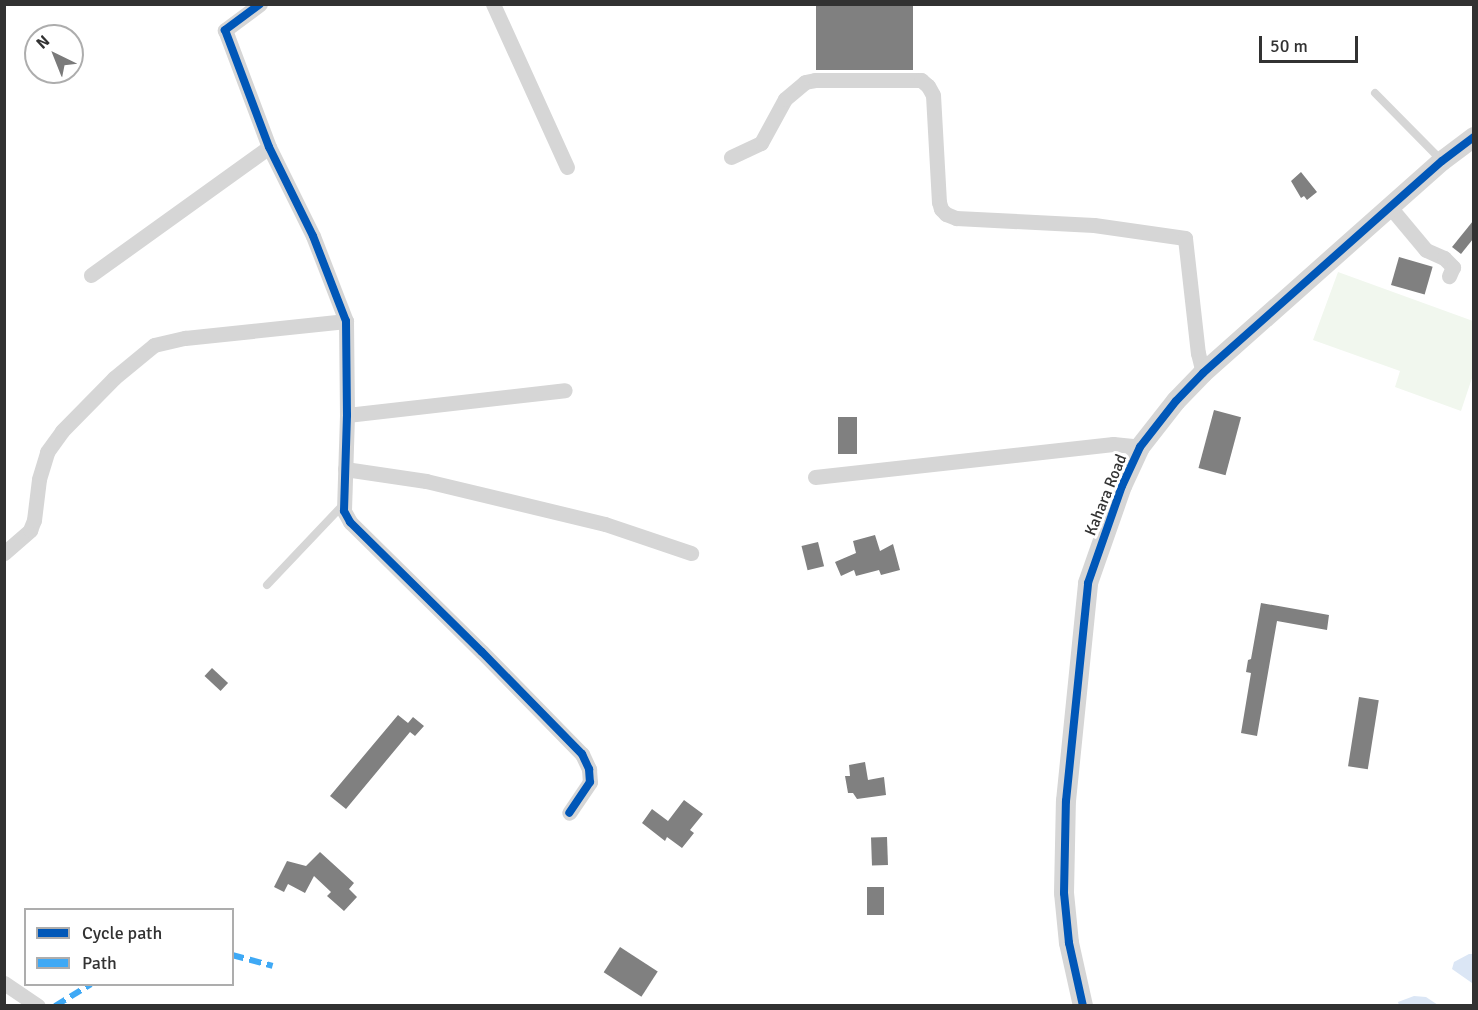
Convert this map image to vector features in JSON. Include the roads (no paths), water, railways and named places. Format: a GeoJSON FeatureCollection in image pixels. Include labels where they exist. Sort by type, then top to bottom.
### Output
{"type":"FeatureCollection","features":[{"type":"Feature","properties":{"kind":"street"},"geometry":{"type":"LineString","coordinates":[[260,4],[225,30],[269,147],[313,236],[346,321],[347,415],[344,504],[350,522],[582,754],[589,769],[590,782],[569,813]]}},
{"type":"Feature","properties":{"kind":"street"},"geometry":{"type":"LineString","coordinates":[[493,4],[567,167]]}},
{"type":"Feature","properties":{"kind":"street"},"geometry":{"type":"LineString","coordinates":[[731,157],[761,143],[785,99],[806,82],[815,80],[921,80],[933,95],[939,202],[940,209],[946,214],[956,218],[1094,225],[1180,235],[1185,238],[1198,353],[1203,373]]}},
{"type":"Feature","properties":{"kind":"street","name":"Kahara Road"},"geometry":{"type":"LineString","coordinates":[[1083,1005],[1070,943],[1064,893],[1066,801],[1086,594],[1105,529],[1140,447],[1176,401],[1203,373],[1442,161],[1473,137]]}},
{"type":"Feature","properties":{"kind":"street"},"geometry":{"type":"LineString","coordinates":[[91,275],[269,147]]}},
{"type":"Feature","properties":{"kind":"street"},"geometry":{"type":"LineString","coordinates":[[1390,207],[1426,250],[1450,263],[1453,267],[1449,276]]}},
{"type":"Feature","properties":{"kind":"street"},"geometry":{"type":"LineString","coordinates":[[4,553],[30,530],[34,520],[39,479],[48,452],[62,431],[114,378],[154,345],[185,338],[346,321]]}},
{"type":"Feature","properties":{"kind":"street"},"geometry":{"type":"LineString","coordinates":[[347,415],[565,390]]}},
{"type":"Feature","properties":{"kind":"street"},"geometry":{"type":"LineString","coordinates":[[815,477],[1113,444],[1140,447]]}},
{"type":"Feature","properties":{"kind":"street"},"geometry":{"type":"LineString","coordinates":[[345,469],[426,481],[605,524],[691,553]]}},
{"type":"Feature","properties":{"kind":"street"},"geometry":{"type":"LineString","coordinates":[[4,983],[38,1005]]}},
{"type":"Feature","properties":{"kind":"lane"},"geometry":{"type":"LineString","coordinates":[[1375,93],[1442,161]]}},
{"type":"Feature","properties":{"kind":"lane"},"geometry":{"type":"LineString","coordinates":[[267,585],[344,504]]}},
{"type":"Feature","properties":{"kind":"water"},"geometry":{"type":"Polygon","coordinates":[[[1473,954],[1472,983],[1452,969],[1454,962],[1473,954]]]}},
{"type":"Feature","properties":{"kind":"water"},"geometry":{"type":"Polygon","coordinates":[[[1414,996],[1426,997],[1438,1005],[1399,1005],[1398,1002],[1414,996]]]}}]}
